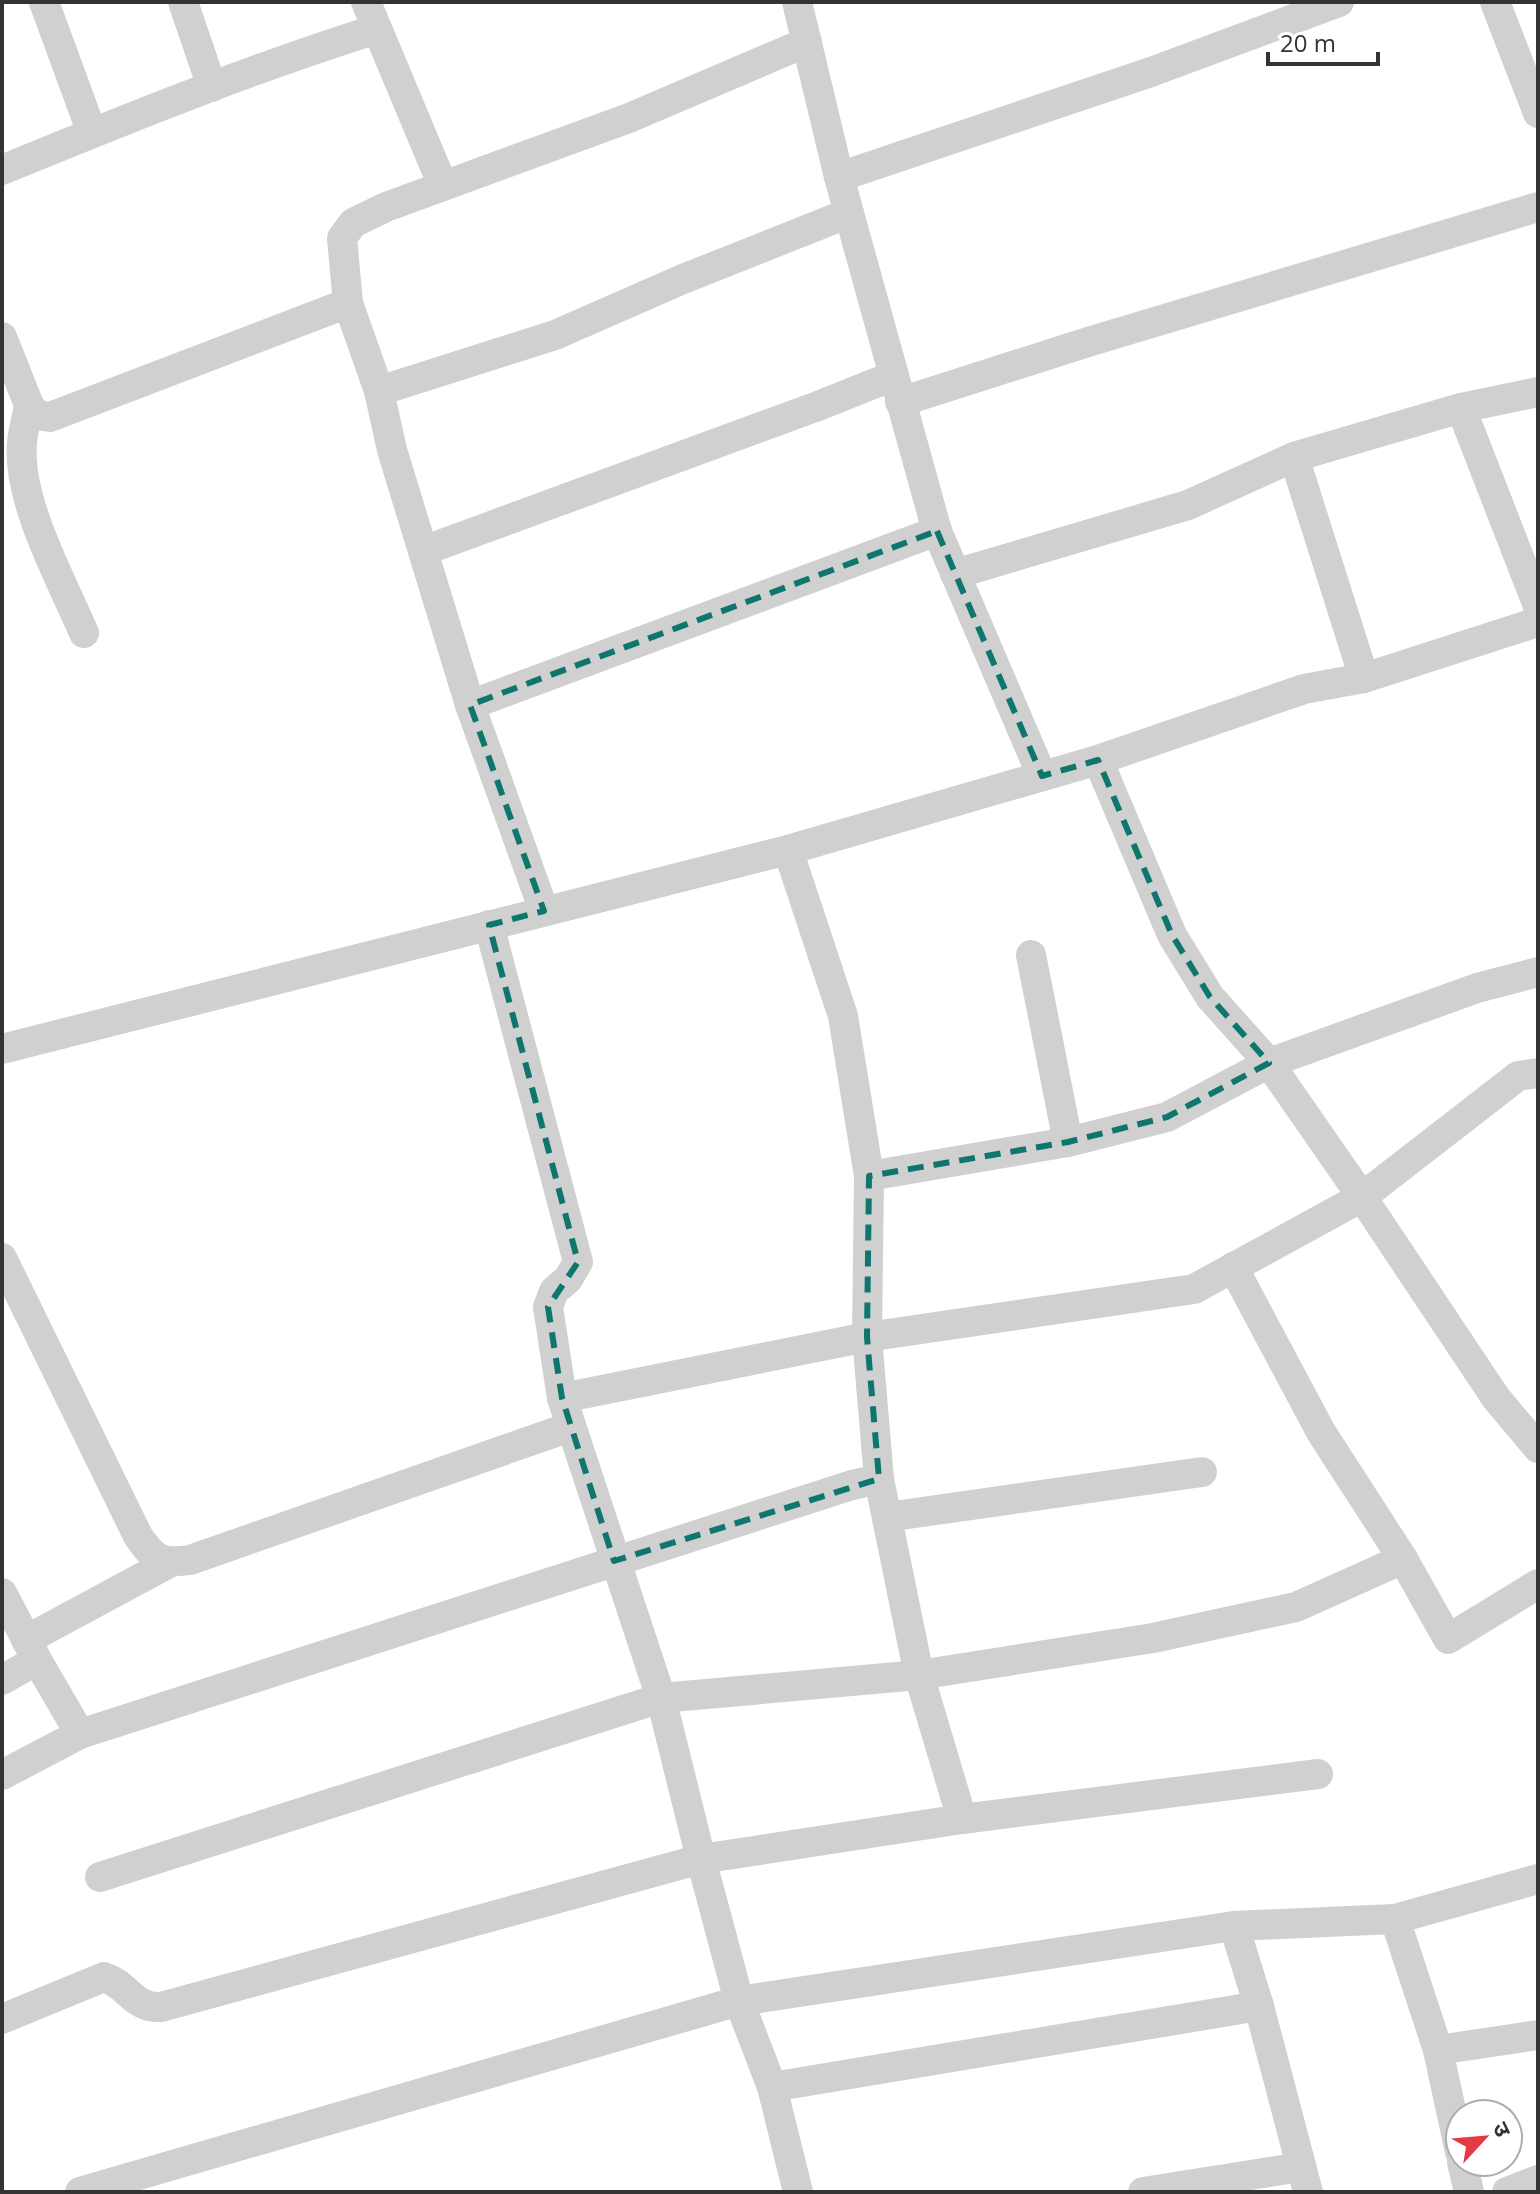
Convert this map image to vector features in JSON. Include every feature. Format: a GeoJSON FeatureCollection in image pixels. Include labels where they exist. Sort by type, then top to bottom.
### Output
{"type":"FeatureCollection","features":[{"type":"Feature","properties":{"kind":"street"},"geometry":{"type":"LineString","coordinates":[[44,2],[92,133]]}},
{"type":"Feature","properties":{"kind":"street"},"geometry":{"type":"LineString","coordinates":[[183,2],[212,87]]}},
{"type":"Feature","properties":{"kind":"street"},"geometry":{"type":"LineString","coordinates":[[797,2],[839,177],[937,531],[1042,776]]}},
{"type":"Feature","properties":{"kind":"street"},"geometry":{"type":"LineString","coordinates":[[839,177],[1151,72],[1339,2]]}},
{"type":"Feature","properties":{"kind":"street"},"geometry":{"type":"LineString","coordinates":[[1495,2],[1538,113]]}},
{"type":"Feature","properties":{"kind":"street"},"geometry":{"type":"LineString","coordinates":[[2,170],[212,87],[372,15],[443,186]]}},
{"type":"Feature","properties":{"kind":"street"},"geometry":{"type":"LineString","coordinates":[[544,911],[470,705],[392,450],[379,391],[348,303],[342,238],[353,223],[386,207],[629,118],[807,42]]}},
{"type":"Feature","properties":{"kind":"street"},"geometry":{"type":"LineString","coordinates":[[423,551],[818,406],[1088,342],[1538,207]]}},
{"type":"Feature","properties":{"kind":"street"},"geometry":{"type":"LineString","coordinates":[[379,391],[555,335],[683,279],[849,213]]}},
{"type":"Feature","properties":{"kind":"street"},"geometry":{"type":"LineString","coordinates":[[17,393],[37,415],[50,417],[348,303]]}},
{"type":"Feature","properties":{"kind":"street"},"geometry":{"type":"LineString","coordinates":[[2,337],[17,393],[24,483],[33,513],[84,633]]}},
{"type":"Feature","properties":{"kind":"street"},"geometry":{"type":"LineString","coordinates":[[955,574],[1188,505],[1294,457],[1461,408],[1538,392]]}},
{"type":"Feature","properties":{"kind":"street"},"geometry":{"type":"LineString","coordinates":[[1461,408],[1538,606]]}},
{"type":"Feature","properties":{"kind":"street"},"geometry":{"type":"LineString","coordinates":[[1294,457],[1364,678]]}},
{"type":"Feature","properties":{"kind":"street"},"geometry":{"type":"LineString","coordinates":[[470,705],[937,531]]}},
{"type":"Feature","properties":{"kind":"street"},"geometry":{"type":"LineString","coordinates":[[2,1049],[788,850],[1098,760],[1304,689],[1364,678],[1538,622]]}},
{"type":"Feature","properties":{"kind":"street"},"geometry":{"type":"LineString","coordinates":[[1098,760],[1172,935],[1210,997],[1269,1063],[1496,1398],[1538,1448]]}},
{"type":"Feature","properties":{"kind":"street"},"geometry":{"type":"LineString","coordinates":[[788,850],[843,1016],[869,1176],[867,1337],[879,1479],[919,1675],[962,1819]]}},
{"type":"Feature","properties":{"kind":"street"},"geometry":{"type":"LineString","coordinates":[[489,925],[578,1262],[568,1279],[554,1291],[548,1307],[566,1413],[661,1698],[739,2001],[772,2087],[798,2192]]}},
{"type":"Feature","properties":{"kind":"street"},"geometry":{"type":"LineString","coordinates":[[1031,955],[1068,1142]]}},
{"type":"Feature","properties":{"kind":"street"},"geometry":{"type":"LineString","coordinates":[[869,1176],[1068,1142],[1167,1117],[1269,1063],[1477,988],[1538,972]]}},
{"type":"Feature","properties":{"kind":"street"},"geometry":{"type":"LineString","coordinates":[[2,1680],[32,1650],[169,1563],[190,1560],[566,1413],[867,1337],[1194,1289],[1362,1197],[1518,1076],[1538,1073]]}},
{"type":"Feature","properties":{"kind":"street"},"geometry":{"type":"LineString","coordinates":[[2,1258],[138,1536],[149,1552],[169,1563]]}},
{"type":"Feature","properties":{"kind":"street"},"geometry":{"type":"LineString","coordinates":[[1233,1267],[1321,1432],[1403,1559],[1448,1639],[1538,1584]]}},
{"type":"Feature","properties":{"kind":"street"},"geometry":{"type":"LineString","coordinates":[[887,1517],[1202,1472]]}},
{"type":"Feature","properties":{"kind":"street"},"geometry":{"type":"LineString","coordinates":[[2,1775],[80,1734],[852,1485],[879,1479]]}},
{"type":"Feature","properties":{"kind":"street"},"geometry":{"type":"LineString","coordinates":[[100,1877],[661,1698],[919,1675],[1153,1638],[1296,1607],[1403,1559]]}},
{"type":"Feature","properties":{"kind":"street"},"geometry":{"type":"LineString","coordinates":[[2,1593],[80,1734]]}},
{"type":"Feature","properties":{"kind":"street"},"geometry":{"type":"LineString","coordinates":[[2,2019],[104,1977],[139,2003],[161,2007],[701,1859],[962,1819],[1318,1774]]}},
{"type":"Feature","properties":{"kind":"street"},"geometry":{"type":"LineString","coordinates":[[80,2192],[739,2001],[1234,1926],[1395,1919],[1538,1879]]}},
{"type":"Feature","properties":{"kind":"street"},"geometry":{"type":"LineString","coordinates":[[1395,1919],[1438,2050],[1448,2098]]}},
{"type":"Feature","properties":{"kind":"street"},"geometry":{"type":"LineString","coordinates":[[1143,2192],[1305,2179],[1259,2006],[1234,1926]]}},
{"type":"Feature","properties":{"kind":"street"},"geometry":{"type":"LineString","coordinates":[[772,2087],[1259,2006]]}},
{"type":"Feature","properties":{"kind":"street"},"geometry":{"type":"LineString","coordinates":[[1438,2050],[1538,2035]]}},
{"type":"Feature","properties":{"kind":"street"},"geometry":{"type":"LineString","coordinates":[[1507,2192],[1538,2180]]}},
{"type":"Feature","properties":{"kind":"highlighted area"},"geometry":{"type":"Polygon","coordinates":[[[937,531],[1042,776],[1098,760],[1172,935],[1210,997],[1269,1063],[1167,1117],[1068,1142],[869,1176],[867,1337],[879,1479],[614,1561],[562,1398],[548,1307],[578,1262],[489,925],[544,911],[470,705],[937,531]]]}}]}
